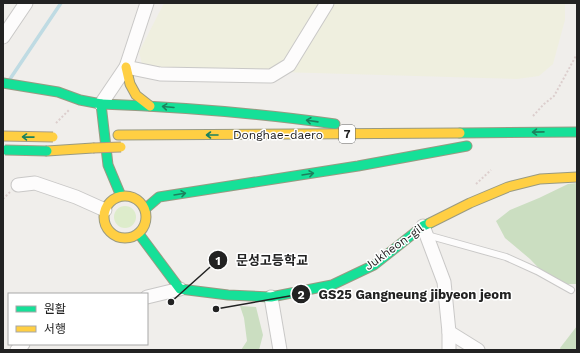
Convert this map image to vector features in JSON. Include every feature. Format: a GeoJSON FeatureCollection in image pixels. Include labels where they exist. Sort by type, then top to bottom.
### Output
{"type":"FeatureCollection","features":[{"type":"Feature","properties":{"kind":"main road"},"geometry":{"type":"LineString","coordinates":[[126,67],[130,84],[136,95],[150,106]]}},
{"type":"Feature","properties":{"kind":"main road"},"geometry":{"type":"LineString","coordinates":[[3,83],[58,92],[80,100],[101,104],[150,106],[293,118],[406,134]]}},
{"type":"Feature","properties":{"kind":"main road"},"geometry":{"type":"LineString","coordinates":[[101,104],[108,165],[121,196]]}},
{"type":"Feature","properties":{"kind":"main road","name":"Donghae-daero"},"geometry":{"type":"LineString","coordinates":[[96,135],[577,132]]}},
{"type":"Feature","properties":{"kind":"main road"},"geometry":{"type":"LineString","coordinates":[[3,136],[57,137]]}},
{"type":"Feature","properties":{"kind":"main road"},"geometry":{"type":"LineString","coordinates":[[145,208],[159,197],[358,166],[471,146],[420,146]]}},
{"type":"Feature","properties":{"kind":"main road"},"geometry":{"type":"LineString","coordinates":[[3,150],[47,151],[125,147]]}},
{"type":"Feature","properties":{"kind":"main road","name":"Jukheon-gil"},"geometry":{"type":"LineString","coordinates":[[180,289],[228,295],[271,296],[332,285],[374,265],[425,230],[470,203],[508,187],[540,179],[577,177]]}},
{"type":"Feature","properties":{"kind":"main road"},"geometry":{"type":"LineString","coordinates":[[121,196],[135,198],[141,202],[145,208],[147,216],[146,223],[139,234],[133,238],[119,238],[113,235],[105,224],[105,210],[114,199],[121,196]]}},
{"type":"Feature","properties":{"kind":"main road"},"geometry":{"type":"LineString","coordinates":[[139,234],[180,289]]}},
{"type":"Feature","properties":{"kind":"street"},"geometry":{"type":"LineString","coordinates":[[3,37],[26,3]]}},
{"type":"Feature","properties":{"kind":"street"},"geometry":{"type":"LineString","coordinates":[[101,104],[126,67],[147,3]]}},
{"type":"Feature","properties":{"kind":"street"},"geometry":{"type":"LineString","coordinates":[[126,67],[160,74],[271,76],[289,65],[327,3]]}},
{"type":"Feature","properties":{"kind":"street"},"geometry":{"type":"LineString","coordinates":[[18,185],[35,183],[76,197],[105,210]]}},
{"type":"Feature","properties":{"kind":"street"},"geometry":{"type":"LineString","coordinates":[[425,230],[444,282],[449,332],[449,350]]}},
{"type":"Feature","properties":{"kind":"street"},"geometry":{"type":"LineString","coordinates":[[148,297],[180,289]]}},
{"type":"Feature","properties":{"kind":"street"},"geometry":{"type":"LineString","coordinates":[[271,296],[280,350]]}},
{"type":"Feature","properties":{"kind":"street"},"geometry":{"type":"LineString","coordinates":[[449,332],[478,350]]}},
{"type":"Feature","properties":{"kind":"lane"},"geometry":{"type":"LineString","coordinates":[[425,230],[506,257],[538,271],[571,290]]}},
{"type":"Feature","properties":{"kind":"path"},"geometry":{"type":"LineString","coordinates":[[533,117],[544,104],[554,96],[577,54]]}},
{"type":"Feature","properties":{"kind":"green space"},"geometry":{"type":"Polygon","coordinates":[[[164,3],[565,3],[565,20],[553,64],[539,76],[517,79],[143,68],[139,52],[164,3]]]}},
{"type":"Feature","properties":{"kind":"green space"},"geometry":{"type":"Polygon","coordinates":[[[577,183],[577,284],[554,284],[530,259],[505,238],[496,221],[510,210],[568,184],[577,183]]]}},
{"type":"Feature","properties":{"kind":"green space"},"geometry":{"type":"Polygon","coordinates":[[[125,206],[133,209],[136,217],[133,225],[125,228],[117,225],[114,217],[117,209],[125,206]]]}},
{"type":"Feature","properties":{"kind":"green space"},"geometry":{"type":"Polygon","coordinates":[[[240,306],[256,307],[263,335],[259,350],[241,350],[247,341],[244,318],[240,306]]]}},
{"type":"Feature","properties":{"kind":"green space"},"geometry":{"type":"Polygon","coordinates":[[[577,326],[577,350],[561,350],[560,348],[577,326]]]}},
{"type":"Feature","properties":{"kind":"waterway"},"geometry":{"type":"LineString","coordinates":[[10,79],[61,3]]}},
{"type":"Feature","properties":{"kind":"traffic: fast"},"geometry":{"type":"LineString","coordinates":[[3,83],[58,92],[80,100],[101,104],[108,165],[121,196]]}},
{"type":"Feature","properties":{"kind":"traffic: fast"},"geometry":{"type":"LineString","coordinates":[[101,104],[218,111],[335,124]]}},
{"type":"Feature","properties":{"kind":"traffic: fast"},"geometry":{"type":"LineString","coordinates":[[460,133],[577,132]]}},
{"type":"Feature","properties":{"kind":"traffic: fast"},"geometry":{"type":"LineString","coordinates":[[145,209],[159,197],[358,166],[467,146]]}},
{"type":"Feature","properties":{"kind":"traffic: fast"},"geometry":{"type":"LineString","coordinates":[[5,150],[47,151]]}},
{"type":"Feature","properties":{"kind":"traffic: fast"},"geometry":{"type":"LineString","coordinates":[[139,234],[180,289],[228,295],[271,297],[332,285],[374,265],[423,226],[430,223]]}},
{"type":"Feature","properties":{"kind":"traffic: slow"},"geometry":{"type":"LineString","coordinates":[[126,67],[130,84],[136,95],[150,106]]}},
{"type":"Feature","properties":{"kind":"traffic: slow"},"geometry":{"type":"LineString","coordinates":[[118,135],[460,133]]}},
{"type":"Feature","properties":{"kind":"traffic: slow"},"geometry":{"type":"LineString","coordinates":[[3,136],[53,137]]}},
{"type":"Feature","properties":{"kind":"traffic: slow"},"geometry":{"type":"LineString","coordinates":[[93,148],[121,147]]}},
{"type":"Feature","properties":{"kind":"traffic: slow"},"geometry":{"type":"LineString","coordinates":[[47,151],[93,148]]}},
{"type":"Feature","properties":{"kind":"traffic: slow"},"geometry":{"type":"LineString","coordinates":[[430,223],[470,203],[508,187],[540,179],[577,177]]}},
{"type":"Feature","properties":{"kind":"traffic: slow"},"geometry":{"type":"LineString","coordinates":[[121,196],[129,196],[137,199],[143,205],[146,217],[143,229],[137,235],[129,238],[121,238],[113,235],[107,229],[104,221],[104,213],[107,205],[113,199],[121,196]]}},
{"type":"Feature","properties":{"kind":"place","name":"문성고등학교"},"geometry":{"type":"Point","coordinates":[171,302]}},
{"type":"Feature","properties":{"kind":"place","name":"GS25 Gangneung jibyeon jeom"},"geometry":{"type":"Point","coordinates":[216,309]}}]}
